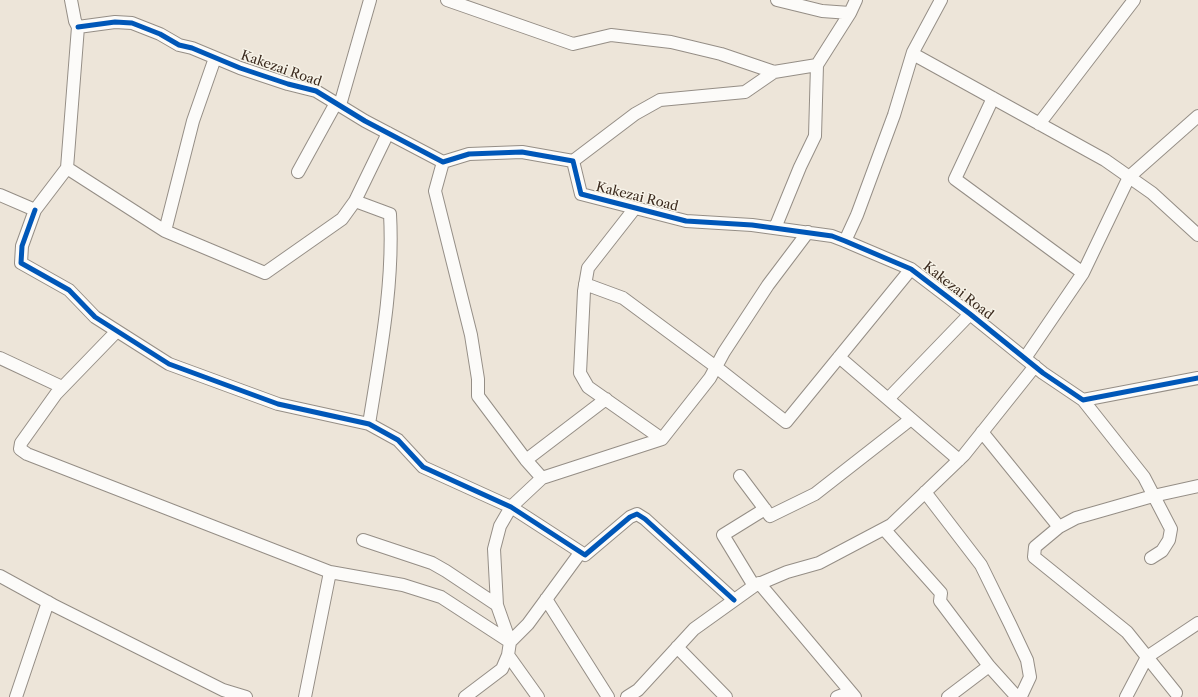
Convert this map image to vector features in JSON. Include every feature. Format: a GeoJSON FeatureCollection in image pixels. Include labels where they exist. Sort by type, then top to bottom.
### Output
{"type":"FeatureCollection","features":[{"type":"Feature","properties":{"kind":"street"},"geometry":{"type":"LineString","coordinates":[[72,0],[75,21],[78,27],[67,168],[34,210],[22,246],[21,263],[69,290],[96,317],[169,364],[278,404],[369,424],[398,440],[423,467],[511,506],[585,556],[630,517],[637,514],[734,600]]}},
{"type":"Feature","properties":{"kind":"street"},"geometry":{"type":"LineString","coordinates":[[298,172],[338,104],[370,0]]}},
{"type":"Feature","properties":{"kind":"street"},"geometry":{"type":"LineString","coordinates":[[447,0],[573,44],[611,35],[672,42],[722,54],[774,72]]}},
{"type":"Feature","properties":{"kind":"street"},"geometry":{"type":"LineString","coordinates":[[777,0],[822,11],[850,13]]}},
{"type":"Feature","properties":{"kind":"street"},"geometry":{"type":"LineString","coordinates":[[775,228],[800,167],[815,136],[817,65],[850,13],[856,0]]}},
{"type":"Feature","properties":{"kind":"street"},"geometry":{"type":"LineString","coordinates":[[845,241],[858,215],[894,115],[913,54],[941,0]]}},
{"type":"Feature","properties":{"kind":"street"},"geometry":{"type":"LineString","coordinates":[[1039,124],[1134,0]]}},
{"type":"Feature","properties":{"kind":"street","name":"Kakezai Road"},"geometry":{"type":"LineString","coordinates":[[78,27],[115,22],[132,23],[160,34],[179,45],[192,48],[215,58],[288,84],[316,91],[388,133],[443,162]]}},
{"type":"Feature","properties":{"kind":"street"},"geometry":{"type":"LineString","coordinates":[[913,54],[1105,160],[1152,193],[1198,235]]}},
{"type":"Feature","properties":{"kind":"street"},"geometry":{"type":"LineString","coordinates":[[165,231],[193,121],[215,58]]}},
{"type":"Feature","properties":{"kind":"street"},"geometry":{"type":"LineString","coordinates":[[542,478],[526,460],[478,396],[478,379],[471,335],[435,190],[443,162],[469,154],[522,152],[573,161],[635,114],[660,100],[745,92],[774,72],[817,65]]}},
{"type":"Feature","properties":{"kind":"street"},"geometry":{"type":"LineString","coordinates":[[993,98],[955,179],[1083,273]]}},
{"type":"Feature","properties":{"kind":"street"},"geometry":{"type":"LineString","coordinates":[[1025,358],[1083,273],[1129,177],[1198,116]]}},
{"type":"Feature","properties":{"kind":"street"},"geometry":{"type":"LineString","coordinates":[[67,168],[165,231],[265,273],[342,219],[355,201],[388,133]]}},
{"type":"Feature","properties":{"kind":"street","name":"Kakezai Road"},"geometry":{"type":"LineString","coordinates":[[573,161],[581,194],[686,220],[775,228],[832,236],[911,269],[1035,366],[1083,400],[1144,477],[1171,529],[1169,540],[1162,551],[1151,558]]}},
{"type":"Feature","properties":{"kind":"street"},"geometry":{"type":"LineString","coordinates":[[0,195],[34,210]]}},
{"type":"Feature","properties":{"kind":"street"},"geometry":{"type":"LineString","coordinates":[[355,201],[390,214],[392,248],[382,341],[369,424]]}},
{"type":"Feature","properties":{"kind":"street"},"geometry":{"type":"LineString","coordinates":[[635,208],[588,268],[585,284],[580,373],[588,387],[662,439]]}},
{"type":"Feature","properties":{"kind":"street"},"geometry":{"type":"LineString","coordinates":[[465,697],[502,669],[508,656],[510,642],[497,605],[494,549],[500,526],[511,506],[542,478],[662,439],[710,378],[724,352],[768,284],[808,232]]}},
{"type":"Feature","properties":{"kind":"street"},"geometry":{"type":"LineString","coordinates":[[585,284],[623,298],[716,367],[786,422],[911,269]]}},
{"type":"Feature","properties":{"kind":"street"},"geometry":{"type":"LineString","coordinates":[[888,399],[970,314]]}},
{"type":"Feature","properties":{"kind":"street"},"geometry":{"type":"LineString","coordinates":[[117,331],[62,387],[21,443],[20,449],[27,454],[330,572],[403,585],[441,597],[510,642]]}},
{"type":"Feature","properties":{"kind":"street"},"geometry":{"type":"LineString","coordinates":[[839,357],[959,460]]}},
{"type":"Feature","properties":{"kind":"street"},"geometry":{"type":"LineString","coordinates":[[0,358],[62,387]]}},
{"type":"Feature","properties":{"kind":"street"},"geometry":{"type":"LineString","coordinates":[[628,697],[638,690],[694,629],[757,584],[787,572],[819,563],[891,525],[959,460],[1035,366]]}},
{"type":"Feature","properties":{"kind":"street"},"geometry":{"type":"LineString","coordinates":[[1083,400],[1198,378]]}},
{"type":"Feature","properties":{"kind":"street"},"geometry":{"type":"LineString","coordinates":[[526,460],[606,399]]}},
{"type":"Feature","properties":{"kind":"street"},"geometry":{"type":"LineString","coordinates":[[740,476],[770,516],[815,494],[911,419]]}},
{"type":"Feature","properties":{"kind":"street"},"geometry":{"type":"LineString","coordinates":[[982,432],[1059,527]]}},
{"type":"Feature","properties":{"kind":"street"},"geometry":{"type":"LineString","coordinates":[[1176,693],[1127,632],[1034,557],[1034,547],[1059,527],[1076,518],[1153,496],[1198,486]]}},
{"type":"Feature","properties":{"kind":"street"},"geometry":{"type":"LineString","coordinates":[[884,529],[941,593],[940,601],[989,666],[1016,696],[1022,694],[1030,677],[1027,660],[1010,624],[981,565],[925,492]]}},
{"type":"Feature","properties":{"kind":"street"},"geometry":{"type":"LineString","coordinates":[[765,509],[723,535],[757,584],[852,694],[837,697]]}},
{"type":"Feature","properties":{"kind":"street"},"geometry":{"type":"LineString","coordinates":[[363,540],[432,563],[497,605]]}},
{"type":"Feature","properties":{"kind":"street"},"geometry":{"type":"LineString","coordinates":[[510,642],[528,624],[580,553]]}},
{"type":"Feature","properties":{"kind":"street"},"geometry":{"type":"LineString","coordinates":[[305,697],[330,572]]}},
{"type":"Feature","properties":{"kind":"street"},"geometry":{"type":"LineString","coordinates":[[0,576],[48,602],[223,690],[246,697]]}},
{"type":"Feature","properties":{"kind":"street"},"geometry":{"type":"LineString","coordinates":[[546,599],[608,697]]}},
{"type":"Feature","properties":{"kind":"street"},"geometry":{"type":"LineString","coordinates":[[16,697],[48,602]]}},
{"type":"Feature","properties":{"kind":"street"},"geometry":{"type":"LineString","coordinates":[[1126,697],[1147,657],[1198,623]]}},
{"type":"Feature","properties":{"kind":"street"},"geometry":{"type":"LineString","coordinates":[[677,647],[726,697]]}},
{"type":"Feature","properties":{"kind":"street"},"geometry":{"type":"LineString","coordinates":[[508,656],[538,697]]}},
{"type":"Feature","properties":{"kind":"street"},"geometry":{"type":"LineString","coordinates":[[948,697],[989,666]]}},
{"type":"Feature","properties":{"kind":"cycle path"},"geometry":{"type":"LineString","coordinates":[[78,27],[115,22],[132,23],[160,34],[179,45],[192,48],[240,68],[288,84],[316,91],[365,121],[443,162],[469,154],[522,152],[573,161],[581,194],[686,221],[752,225],[832,236],[911,269],[1043,373],[1083,400],[1198,378]]}},
{"type":"Feature","properties":{"kind":"cycle path"},"geometry":{"type":"LineString","coordinates":[[35,210],[22,246],[21,263],[69,290],[95,317],[169,364],[278,404],[369,424],[398,440],[423,467],[511,507],[585,555],[630,517],[637,514],[645,519],[734,600]]}}]}
